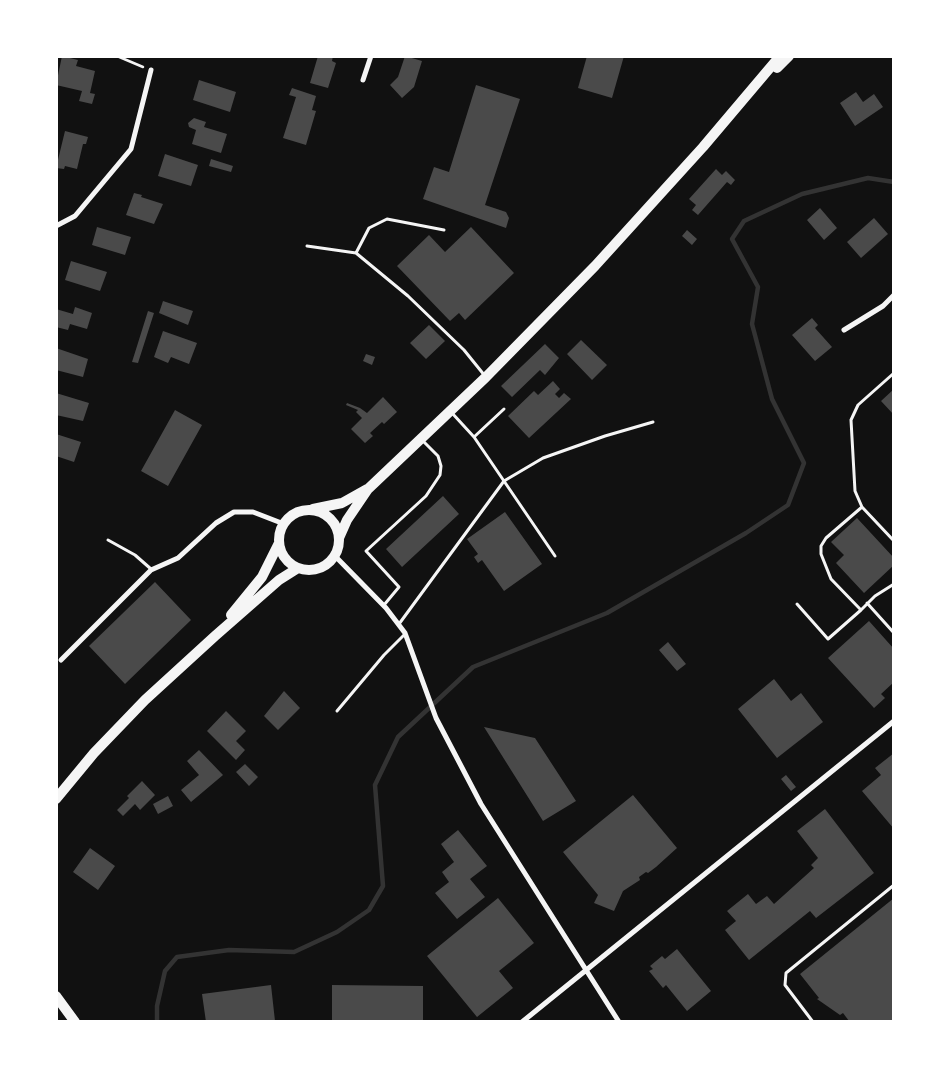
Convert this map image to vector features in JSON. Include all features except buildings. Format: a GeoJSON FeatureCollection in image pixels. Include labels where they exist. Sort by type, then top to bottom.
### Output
{"type":"FeatureCollection","features":[{"type":"Feature","properties":{"kind":"main road"},"geometry":{"type":"LineString","coordinates":[[279,543],[285,558],[298,568],[307,570],[317,569],[326,565],[335,556],[347,520],[368,489],[486,377],[595,266],[741,104],[780,56]]}},
{"type":"Feature","properties":{"kind":"main road"},"geometry":{"type":"LineString","coordinates":[[741,104],[789,56]]}},
{"type":"Feature","properties":{"kind":"main road"},"geometry":{"type":"LineString","coordinates":[[215,636],[262,577],[279,543],[280,533],[284,524],[291,516],[296,513],[342,503],[368,489]]}},
{"type":"Feature","properties":{"kind":"main road"},"geometry":{"type":"LineString","coordinates":[[312,509],[322,512],[331,519],[337,528],[340,538]]}},
{"type":"Feature","properties":{"kind":"main road"},"geometry":{"type":"LineString","coordinates":[[56,799],[100,746],[145,700],[279,580],[298,568]]}},
{"type":"Feature","properties":{"kind":"main road"},"geometry":{"type":"LineString","coordinates":[[56,996],[75,1022]]}},
{"type":"Feature","properties":{"kind":"street"},"geometry":{"type":"LineString","coordinates":[[363,80],[371,56]]}},
{"type":"Feature","properties":{"kind":"street"},"geometry":{"type":"LineString","coordinates":[[56,226],[75,216],[132,149],[151,70]]}},
{"type":"Feature","properties":{"kind":"street"},"geometry":{"type":"LineString","coordinates":[[844,330],[883,306],[894,294]]}},
{"type":"Feature","properties":{"kind":"street"},"geometry":{"type":"LineString","coordinates":[[61,660],[152,570],[178,558],[216,522],[234,512],[253,512],[284,524]]}},
{"type":"Feature","properties":{"kind":"street"},"geometry":{"type":"LineString","coordinates":[[335,556],[384,605],[399,624],[405,634],[436,718],[481,804],[619,1022]]}},
{"type":"Feature","properties":{"kind":"street"},"geometry":{"type":"LineString","coordinates":[[522,1022],[894,722]]}},
{"type":"Feature","properties":{"kind":"lane"},"geometry":{"type":"LineString","coordinates":[[356,253],[369,228],[387,219],[444,230]]}},
{"type":"Feature","properties":{"kind":"lane"},"geometry":{"type":"LineString","coordinates":[[307,246],[356,253],[408,296],[464,350],[486,377]]}},
{"type":"Feature","properties":{"kind":"lane"},"geometry":{"type":"LineString","coordinates":[[894,373],[858,406],[851,420],[856,492],[862,507],[894,540]]}},
{"type":"Feature","properties":{"kind":"lane"},"geometry":{"type":"LineString","coordinates":[[474,437],[504,409]]}},
{"type":"Feature","properties":{"kind":"lane"},"geometry":{"type":"LineString","coordinates":[[450,411],[474,437],[555,556]]}},
{"type":"Feature","properties":{"kind":"lane"},"geometry":{"type":"LineString","coordinates":[[399,624],[504,482],[543,458],[653,422]]}},
{"type":"Feature","properties":{"kind":"lane"},"geometry":{"type":"LineString","coordinates":[[384,605],[399,587],[366,551],[426,496],[440,476],[441,466],[438,456],[421,439]]}},
{"type":"Feature","properties":{"kind":"lane"},"geometry":{"type":"LineString","coordinates":[[861,610],[831,579],[821,554],[821,546],[826,538],[862,507]]}},
{"type":"Feature","properties":{"kind":"lane"},"geometry":{"type":"LineString","coordinates":[[108,540],[135,555],[152,570]]}},
{"type":"Feature","properties":{"kind":"lane"},"geometry":{"type":"LineString","coordinates":[[797,604],[828,639],[875,596],[894,584]]}},
{"type":"Feature","properties":{"kind":"lane"},"geometry":{"type":"LineString","coordinates":[[867,603],[894,632]]}},
{"type":"Feature","properties":{"kind":"lane"},"geometry":{"type":"LineString","coordinates":[[337,711],[384,655],[405,634]]}},
{"type":"Feature","properties":{"kind":"lane"},"geometry":{"type":"LineString","coordinates":[[813,1022],[785,985],[786,973],[894,885]]}},
{"type":"Feature","properties":{"kind":"path"},"geometry":{"type":"LineString","coordinates":[[117,56],[151,70]]}},
{"type":"Feature","properties":{"kind":"waterway"},"geometry":{"type":"LineString","coordinates":[[157,1022],[157,1006],[165,971],[177,957],[229,950],[294,952],[337,932],[369,910],[383,886],[375,785],[398,737],[473,667],[607,613],[746,533],[788,505],[804,463],[772,399],[752,324],[758,287],[732,239],[744,221],[802,194],[868,178],[894,182]]}}]}
